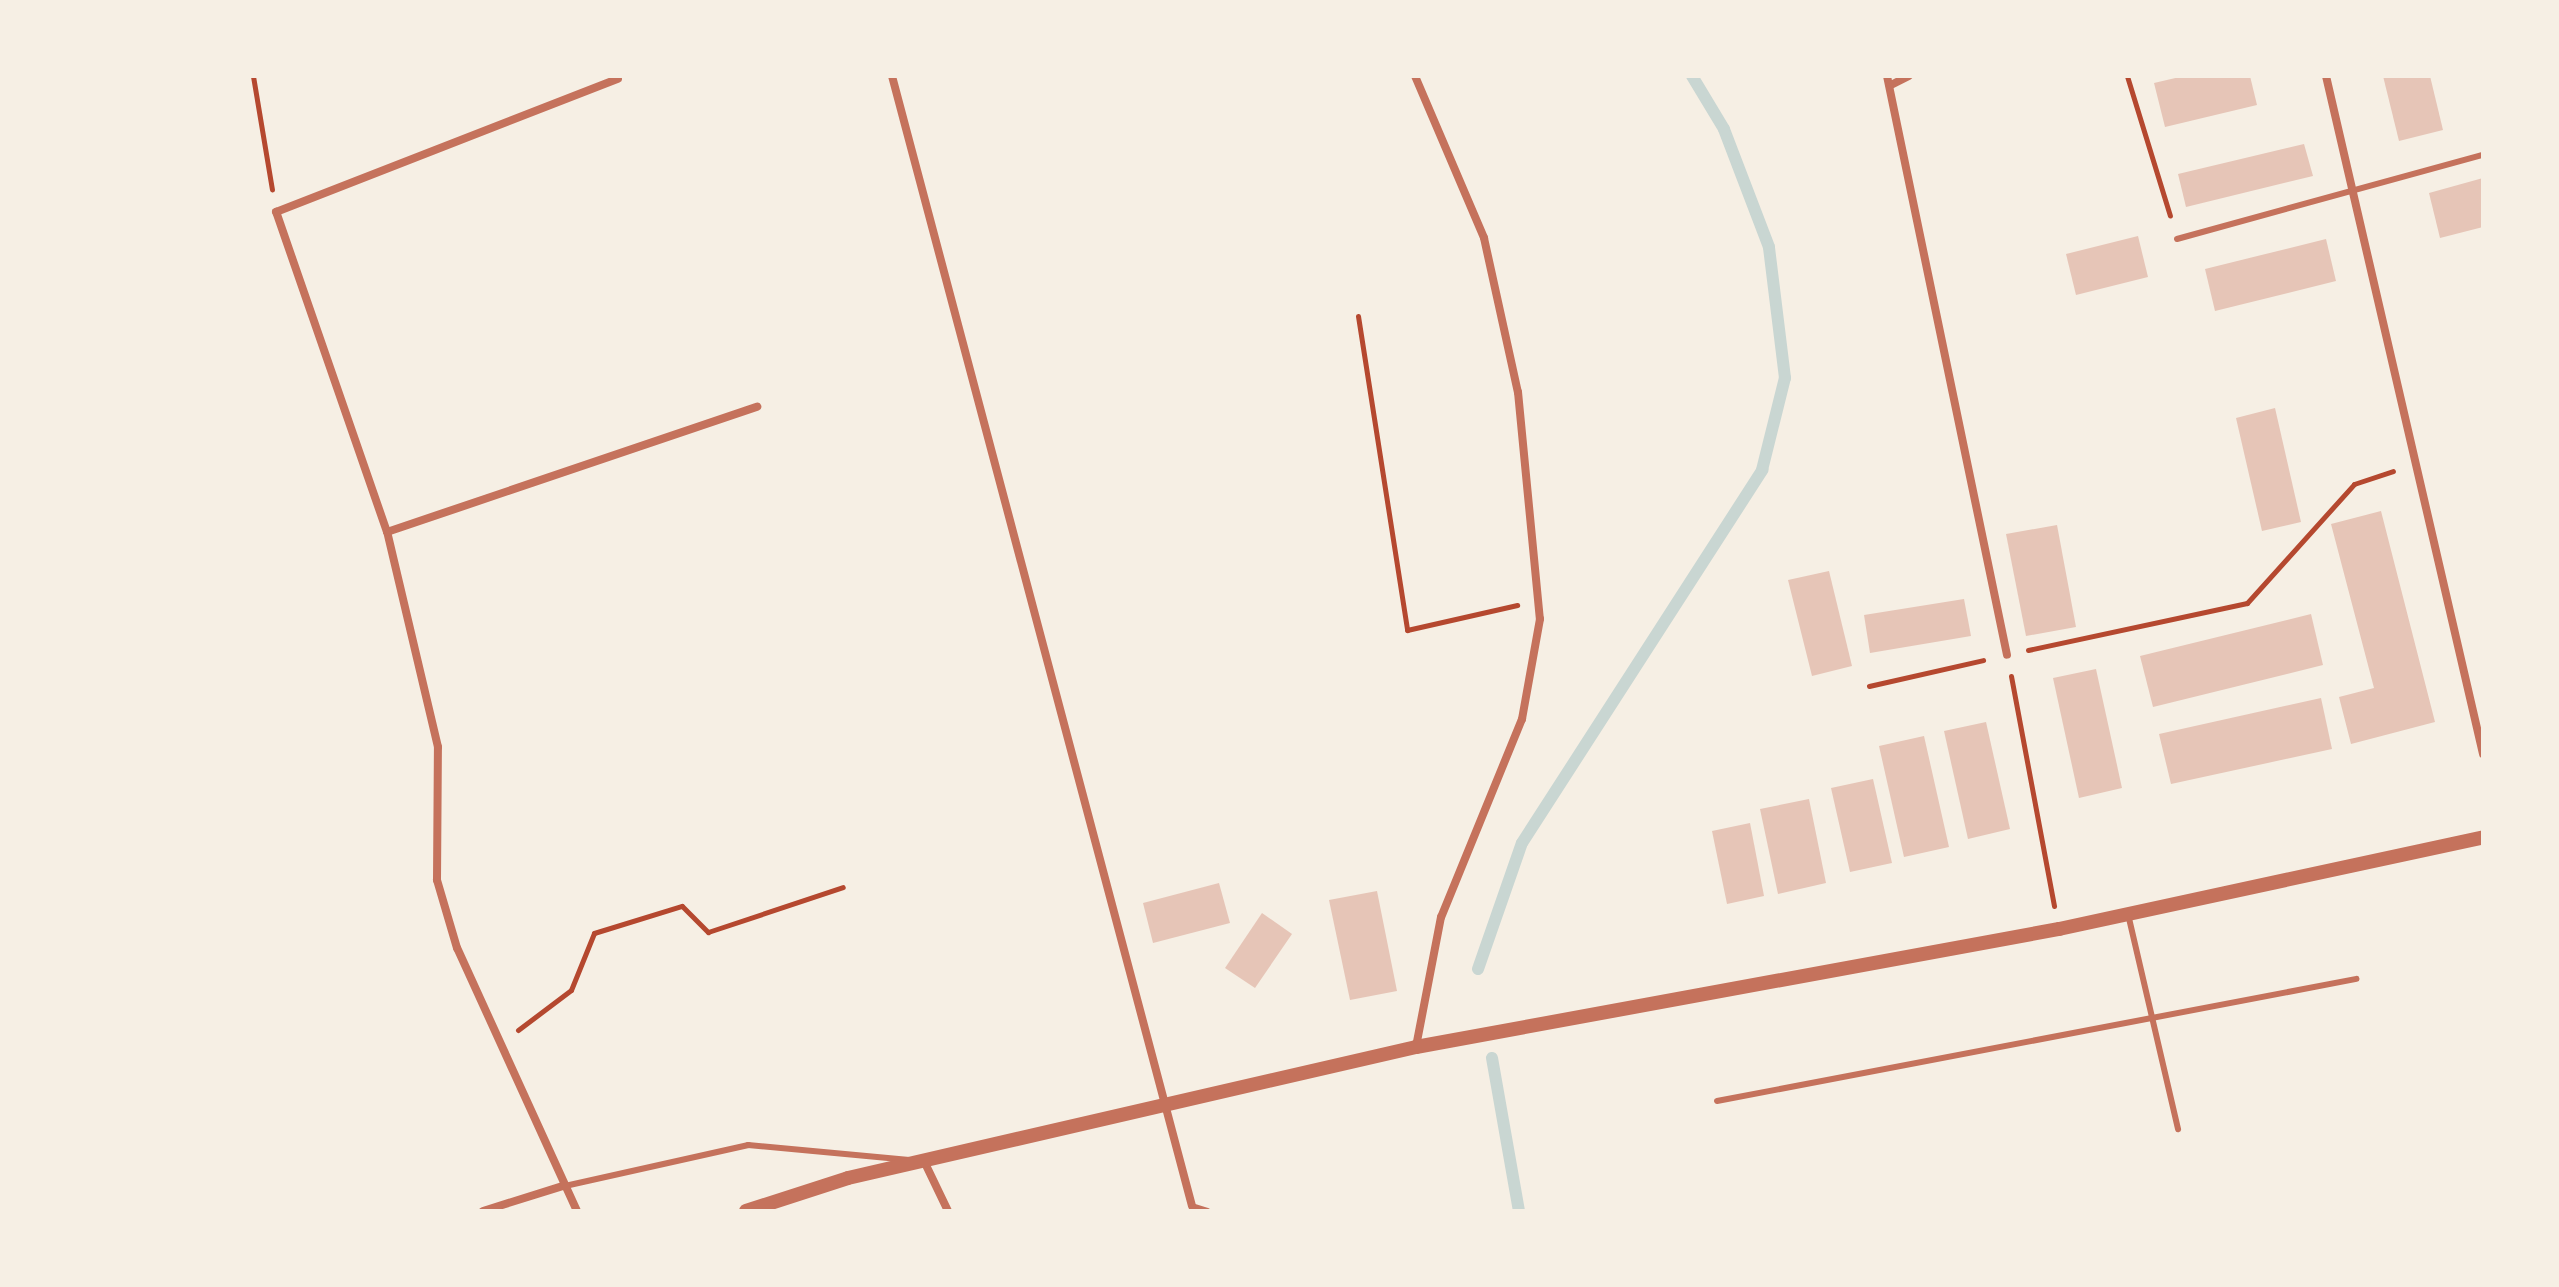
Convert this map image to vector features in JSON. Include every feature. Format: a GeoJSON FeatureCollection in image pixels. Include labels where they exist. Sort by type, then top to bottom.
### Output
{"type":"FeatureCollection","features":[{"type":"Feature","properties":{"kind":"street"},"geometry":{"type":"LineString","coordinates":[[892,76],[1168,1101],[1192,1206]]}},
{"type":"Feature","properties":{"kind":"street"},"geometry":{"type":"LineString","coordinates":[[1415,76],[1484,238],[1518,392],[1540,619],[1522,719],[1441,917],[1416,1047]]}},
{"type":"Feature","properties":{"kind":"street"},"geometry":{"type":"LineString","coordinates":[[1909,76],[1889,81],[2007,655]]}},
{"type":"Feature","properties":{"kind":"street"},"geometry":{"type":"LineString","coordinates":[[2326,76],[2413,464],[2483,754]]}},
{"type":"Feature","properties":{"kind":"street"},"geometry":{"type":"LineString","coordinates":[[577,1211],[457,948],[437,880],[438,747],[387,532],[276,212],[618,79]]}},
{"type":"Feature","properties":{"kind":"street"},"geometry":{"type":"LineString","coordinates":[[387,532],[757,407]]}},
{"type":"Feature","properties":{"kind":"street"},"geometry":{"type":"LineString","coordinates":[[746,1211],[924,1161],[1168,1101],[1416,1047],[2059,929],[2483,837]]}},
{"type":"Feature","properties":{"kind":"street"},"geometry":{"type":"LineString","coordinates":[[924,1161],[948,1211]]}},
{"type":"Feature","properties":{"kind":"street"},"geometry":{"type":"LineString","coordinates":[[483,1211],[563,1186]]}},
{"type":"Feature","properties":{"kind":"lane"},"geometry":{"type":"LineString","coordinates":[[2177,239],[2483,155]]}},
{"type":"Feature","properties":{"kind":"lane"},"geometry":{"type":"LineString","coordinates":[[2128,913],[2178,1129]]}},
{"type":"Feature","properties":{"kind":"lane"},"geometry":{"type":"LineString","coordinates":[[1717,1101],[2356,979]]}},
{"type":"Feature","properties":{"kind":"lane"},"geometry":{"type":"LineString","coordinates":[[563,1186],[748,1145],[924,1161]]}},
{"type":"Feature","properties":{"kind":"lane"},"geometry":{"type":"LineString","coordinates":[[1192,1206],[1207,1211]]}},
{"type":"Feature","properties":{"kind":"path"},"geometry":{"type":"LineString","coordinates":[[253,76],[276,212]]}},
{"type":"Feature","properties":{"kind":"path"},"geometry":{"type":"LineString","coordinates":[[2127,76],[2177,239]]}},
{"type":"Feature","properties":{"kind":"path"},"geometry":{"type":"LineString","coordinates":[[1358,316],[1407,630],[1537,600]]}},
{"type":"Feature","properties":{"kind":"path"},"geometry":{"type":"LineString","coordinates":[[1869,686],[2247,603],[2354,484],[2413,464]]}},
{"type":"Feature","properties":{"kind":"path"},"geometry":{"type":"LineString","coordinates":[[2007,655],[2059,929]]}},
{"type":"Feature","properties":{"kind":"path"},"geometry":{"type":"LineString","coordinates":[[500,1044],[571,990],[594,933],[682,906],[708,932],[843,887]]}},
{"type":"Feature","properties":{"kind":"building"},"geometry":{"type":"Polygon","coordinates":[[[2184,76],[2250,76],[2257,105],[2165,127],[2154,83],[2184,76]]]}},
{"type":"Feature","properties":{"kind":"building"},"geometry":{"type":"Polygon","coordinates":[[[2383,76],[2430,76],[2443,130],[2399,141],[2383,76]]]}},
{"type":"Feature","properties":{"kind":"building"},"geometry":{"type":"Polygon","coordinates":[[[2304,144],[2313,176],[2186,207],[2178,174],[2304,144]]]}},
{"type":"Feature","properties":{"kind":"building"},"geometry":{"type":"Polygon","coordinates":[[[2483,178],[2483,227],[2440,238],[2429,193],[2483,178]]]}},
{"type":"Feature","properties":{"kind":"building"},"geometry":{"type":"Polygon","coordinates":[[[2138,236],[2148,277],[2076,295],[2066,254],[2138,236]]]}},
{"type":"Feature","properties":{"kind":"building"},"geometry":{"type":"Polygon","coordinates":[[[2326,239],[2336,281],[2215,311],[2205,269],[2326,239]]]}},
{"type":"Feature","properties":{"kind":"building"},"geometry":{"type":"Polygon","coordinates":[[[2275,408],[2301,522],[2262,531],[2236,418],[2275,408]]]}},
{"type":"Feature","properties":{"kind":"building"},"geometry":{"type":"Polygon","coordinates":[[[2381,511],[2435,722],[2351,744],[2339,697],[2374,688],[2331,524],[2381,511]]]}},
{"type":"Feature","properties":{"kind":"building"},"geometry":{"type":"Polygon","coordinates":[[[2057,525],[2076,627],[2026,636],[2006,534],[2057,525]]]}},
{"type":"Feature","properties":{"kind":"building"},"geometry":{"type":"Polygon","coordinates":[[[1829,571],[1852,666],[1812,676],[1788,580],[1829,571]]]}},
{"type":"Feature","properties":{"kind":"building"},"geometry":{"type":"Polygon","coordinates":[[[1964,599],[1971,636],[1870,653],[1864,615],[1964,599]]]}},
{"type":"Feature","properties":{"kind":"building"},"geometry":{"type":"Polygon","coordinates":[[[2311,614],[2323,665],[2153,707],[2140,656],[2311,614]]]}},
{"type":"Feature","properties":{"kind":"building"},"geometry":{"type":"Polygon","coordinates":[[[2096,669],[2122,788],[2079,798],[2053,678],[2096,669]]]}},
{"type":"Feature","properties":{"kind":"building"},"geometry":{"type":"Polygon","coordinates":[[[2321,698],[2332,749],[2171,784],[2159,734],[2321,698]]]}},
{"type":"Feature","properties":{"kind":"building"},"geometry":{"type":"Polygon","coordinates":[[[1986,722],[2010,829],[1968,839],[1944,731],[1986,722]]]}},
{"type":"Feature","properties":{"kind":"building"},"geometry":{"type":"Polygon","coordinates":[[[1924,736],[1949,847],[1904,857],[1879,746],[1924,736]]]}},
{"type":"Feature","properties":{"kind":"building"},"geometry":{"type":"Polygon","coordinates":[[[1873,779],[1892,863],[1850,872],[1831,788],[1873,779]]]}},
{"type":"Feature","properties":{"kind":"building"},"geometry":{"type":"Polygon","coordinates":[[[1809,799],[1826,883],[1778,894],[1760,809],[1809,799]]]}},
{"type":"Feature","properties":{"kind":"building"},"geometry":{"type":"Polygon","coordinates":[[[1750,823],[1764,896],[1727,904],[1712,831],[1750,823]]]}},
{"type":"Feature","properties":{"kind":"building"},"geometry":{"type":"Polygon","coordinates":[[[1219,883],[1230,923],[1153,943],[1143,903],[1219,883]]]}},
{"type":"Feature","properties":{"kind":"building"},"geometry":{"type":"Polygon","coordinates":[[[1377,891],[1397,991],[1350,1000],[1329,900],[1377,891]]]}},
{"type":"Feature","properties":{"kind":"building"},"geometry":{"type":"Polygon","coordinates":[[[1262,913],[1292,934],[1255,988],[1225,968],[1262,913]]]}},
{"type":"Feature","properties":{"kind":"waterway"},"geometry":{"type":"LineString","coordinates":[[1478,969],[1522,843],[1762,470],[1785,378],[1769,247],[1724,129],[1692,76]]}},
{"type":"Feature","properties":{"kind":"waterway"},"geometry":{"type":"LineString","coordinates":[[1492,1058],[1519,1211]]}}]}
